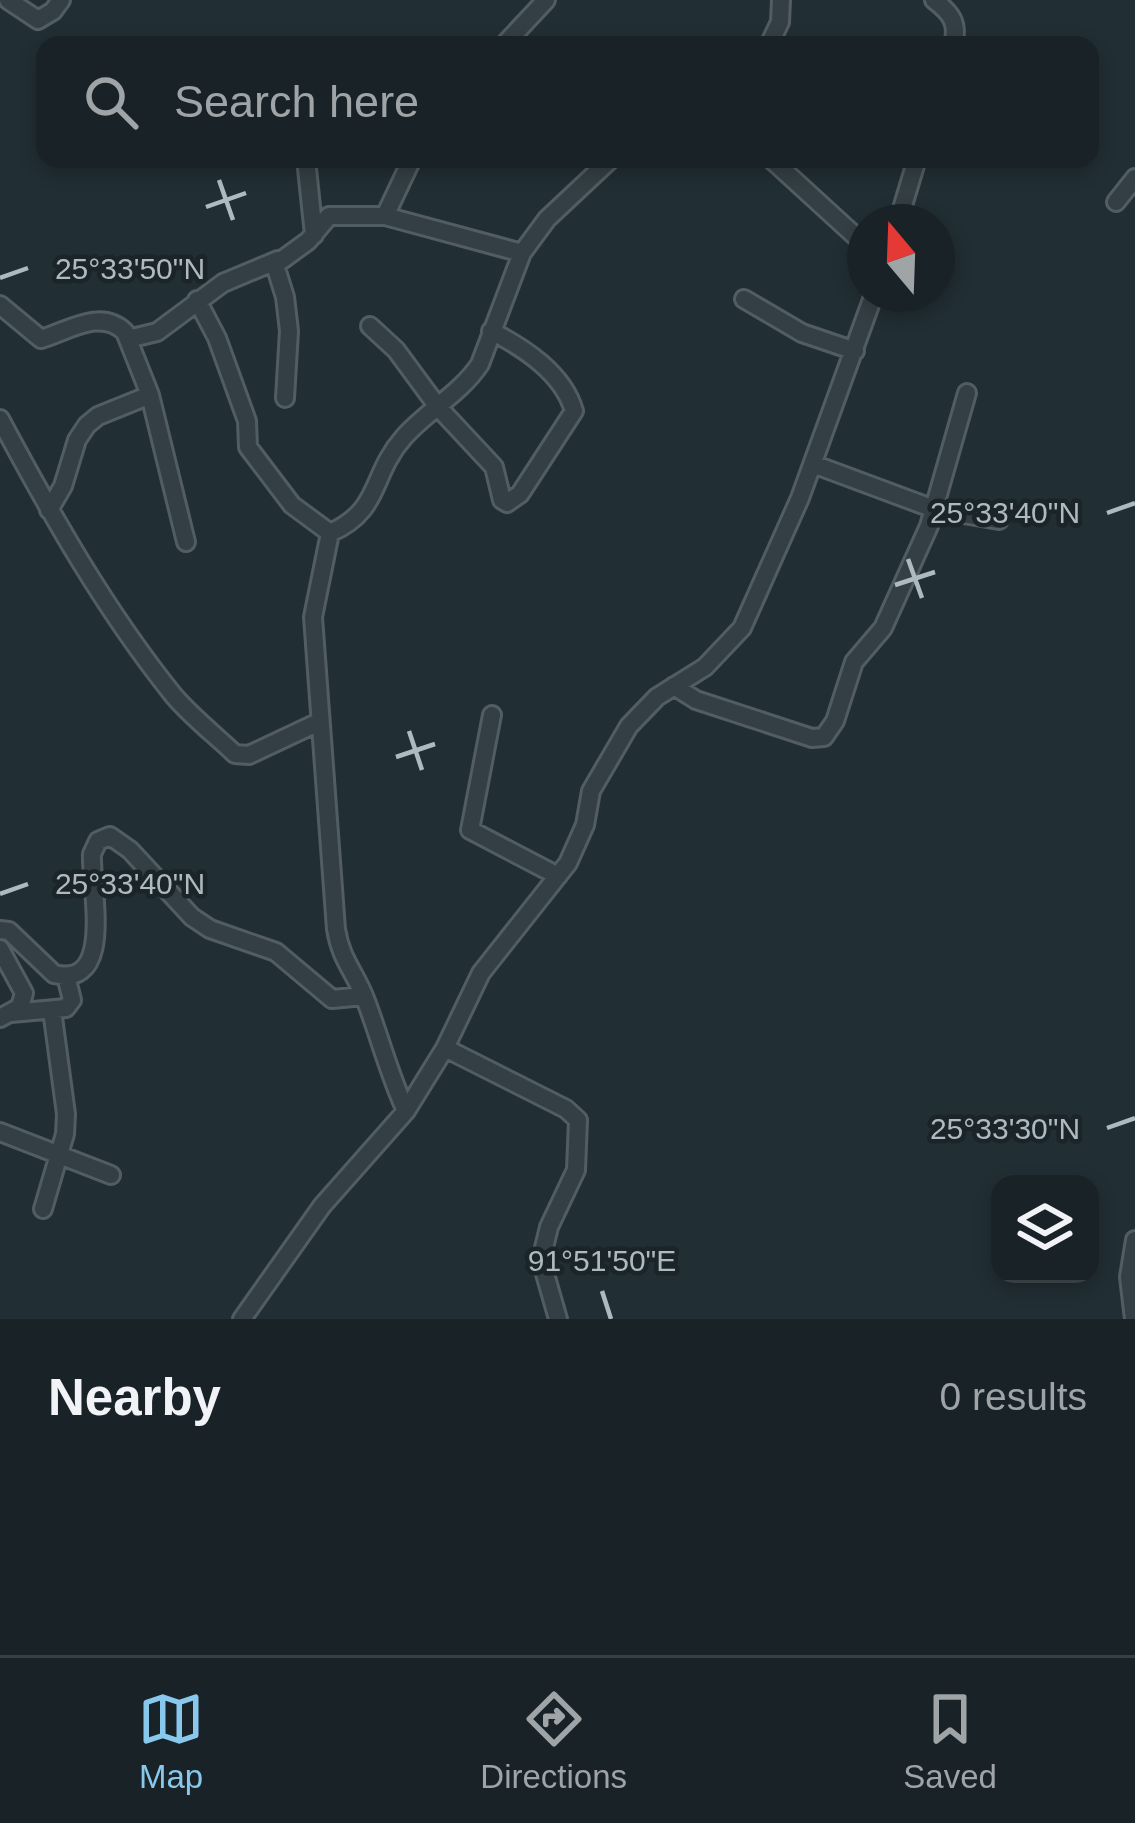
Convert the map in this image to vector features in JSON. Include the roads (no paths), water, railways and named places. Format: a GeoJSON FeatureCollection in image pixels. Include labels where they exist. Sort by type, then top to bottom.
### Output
{"type":"FeatureCollection","features":[{"type":"Feature","properties":{"kind":"street"},"geometry":{"type":"LineString","coordinates":[[8,0],[38,20],[61,0]]}},
{"type":"Feature","properties":{"kind":"street"},"geometry":{"type":"LineString","coordinates":[[512,36],[546,0]]}},
{"type":"Feature","properties":{"kind":"street"},"geometry":{"type":"LineString","coordinates":[[773,36],[780,22],[781,0]]}},
{"type":"Feature","properties":{"kind":"street"},"geometry":{"type":"LineString","coordinates":[[934,0],[954,19],[955,36]]}},
{"type":"Feature","properties":{"kind":"street"},"geometry":{"type":"LineString","coordinates":[[307,168],[314,236]]}},
{"type":"Feature","properties":{"kind":"street"},"geometry":{"type":"LineString","coordinates":[[385,216],[408,168]]}},
{"type":"Feature","properties":{"kind":"street"},"geometry":{"type":"LineString","coordinates":[[330,533],[361,516],[389,457],[405,436],[469,380],[480,364],[522,254],[548,219],[602,168]]}},
{"type":"Feature","properties":{"kind":"street"},"geometry":{"type":"LineString","coordinates":[[781,168],[847,229]]}},
{"type":"Feature","properties":{"kind":"street"},"geometry":{"type":"LineString","coordinates":[[903,204],[914,168]]}},
{"type":"Feature","properties":{"kind":"street"},"geometry":{"type":"LineString","coordinates":[[1116,202],[1135,178]]}},
{"type":"Feature","properties":{"kind":"street"},"geometry":{"type":"LineString","coordinates":[[128,339],[158,332],[197,299],[278,260],[314,236],[334,214],[385,216],[522,254]]}},
{"type":"Feature","properties":{"kind":"street"},"geometry":{"type":"LineString","coordinates":[[278,260],[275,271],[290,331],[285,398]]}},
{"type":"Feature","properties":{"kind":"street"},"geometry":{"type":"LineString","coordinates":[[197,299],[217,338],[247,421],[248,447],[292,505],[330,533]]}},
{"type":"Feature","properties":{"kind":"street"},"geometry":{"type":"LineString","coordinates":[[744,299],[802,332],[855,351]]}},
{"type":"Feature","properties":{"kind":"street"},"geometry":{"type":"LineString","coordinates":[[0,305],[41,339],[100,320],[118,325],[150,394],[186,542]]}},
{"type":"Feature","properties":{"kind":"street"},"geometry":{"type":"LineString","coordinates":[[242,1319],[322,1206],[406,1111],[445,1048],[481,973],[558,876],[580,838],[598,778],[644,709],[705,668],[742,628],[813,464],[868,312]]}},
{"type":"Feature","properties":{"kind":"street"},"geometry":{"type":"LineString","coordinates":[[370,326],[396,350],[438,407],[494,467],[502,500],[514,501],[572,418],[574,406],[549,370],[491,331]]}},
{"type":"Feature","properties":{"kind":"street"},"geometry":{"type":"LineString","coordinates":[[674,686],[715,706],[812,738],[824,736],[835,721],[854,662],[883,628],[934,509],[967,393]]}},
{"type":"Feature","properties":{"kind":"street"},"geometry":{"type":"LineString","coordinates":[[49,510],[87,425],[150,394]]}},
{"type":"Feature","properties":{"kind":"street"},"geometry":{"type":"LineString","coordinates":[[0,419],[106,602],[177,699],[235,754],[249,755],[320,722]]}},
{"type":"Feature","properties":{"kind":"street"},"geometry":{"type":"LineString","coordinates":[[813,464],[934,509],[999,520]]}},
{"type":"Feature","properties":{"kind":"street"},"geometry":{"type":"LineString","coordinates":[[330,533],[314,617],[338,946],[364,996],[384,1062],[406,1111]]}},
{"type":"Feature","properties":{"kind":"street"},"geometry":{"type":"LineString","coordinates":[[492,715],[470,830],[558,876]]}},
{"type":"Feature","properties":{"kind":"street"},"geometry":{"type":"LineString","coordinates":[[0,930],[9,931],[54,974],[66,976],[83,968],[94,955],[98,928],[92,854],[98,841],[110,836],[130,850],[191,917],[276,952],[332,999],[364,996]]}},
{"type":"Feature","properties":{"kind":"street"},"geometry":{"type":"LineString","coordinates":[[0,949],[23,993],[23,1002],[6,1016]]}},
{"type":"Feature","properties":{"kind":"street"},"geometry":{"type":"LineString","coordinates":[[6,1016],[66,1007],[72,1000],[66,976]]}},
{"type":"Feature","properties":{"kind":"street"},"geometry":{"type":"LineString","coordinates":[[43,1209],[66,1114],[52,1010]]}},
{"type":"Feature","properties":{"kind":"street"},"geometry":{"type":"LineString","coordinates":[[445,1048],[552,1101],[578,1120],[576,1170],[549,1227],[542,1260],[558,1319]]}},
{"type":"Feature","properties":{"kind":"street"},"geometry":{"type":"LineString","coordinates":[[0,1132],[111,1175]]}},
{"type":"Feature","properties":{"kind":"street"},"geometry":{"type":"LineString","coordinates":[[1134,1319],[1129,1277],[1135,1240]]}}]}
